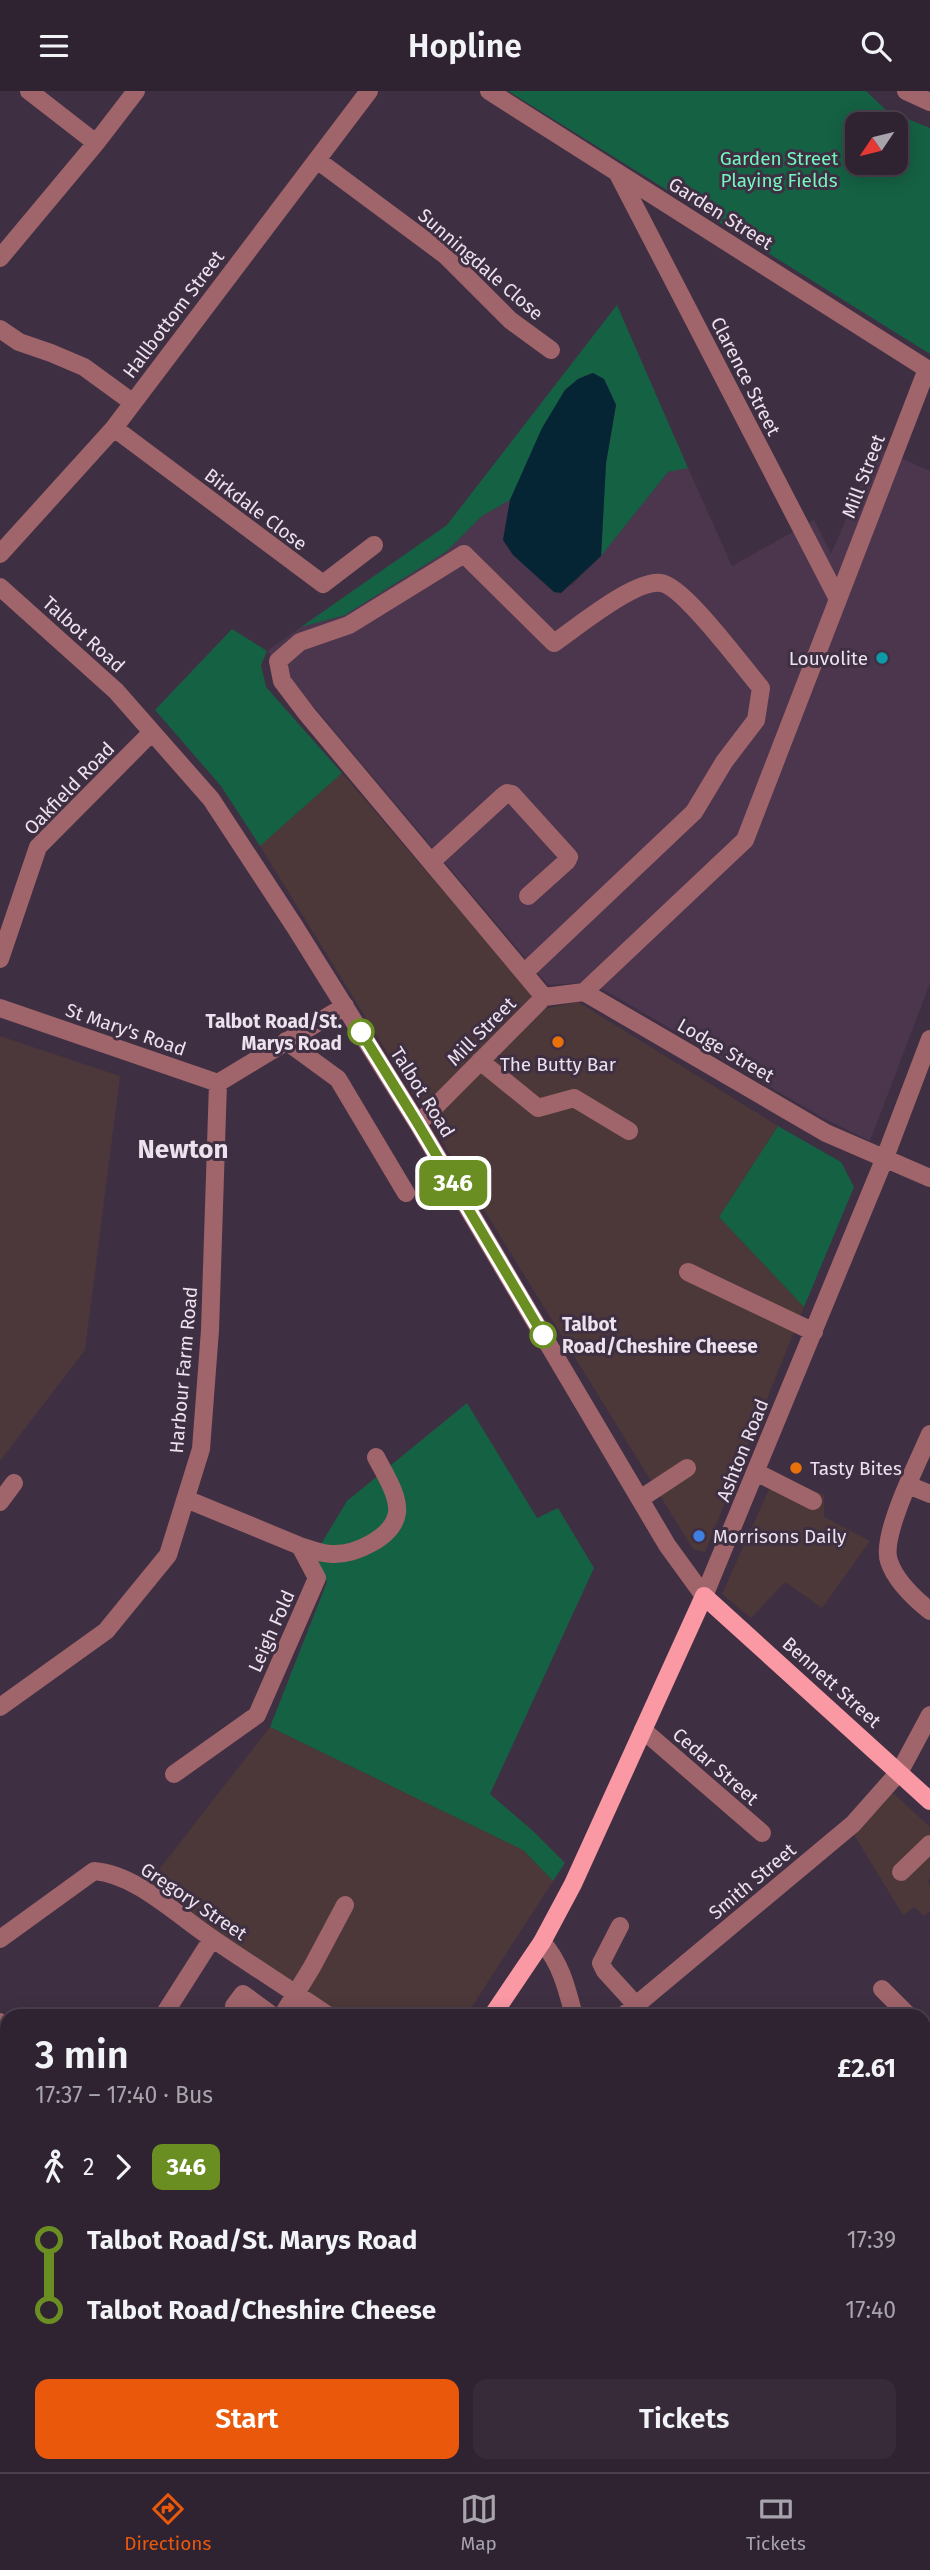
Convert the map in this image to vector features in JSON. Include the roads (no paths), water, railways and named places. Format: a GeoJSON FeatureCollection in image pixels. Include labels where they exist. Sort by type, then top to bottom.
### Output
{"type":"FeatureCollection","features":[{"type":"Feature","properties":{"kind":"main road","name":"Ashton Road"},"geometry":{"type":"LineString","coordinates":[[497,2009],[542,1942],[573,1884],[704,1596]]}},
{"type":"Feature","properties":{"kind":"main road","name":"Bennett Street"},"geometry":{"type":"LineString","coordinates":[[704,1596],[930,1801]]}},
{"type":"Feature","properties":{"kind":"street"},"geometry":{"type":"LineString","coordinates":[[29,91],[96,143]]}},
{"type":"Feature","properties":{"kind":"street"},"geometry":{"type":"LineString","coordinates":[[0,258],[136,91]]}},
{"type":"Feature","properties":{"kind":"street","name":"Hallbottom Street"},"geometry":{"type":"LineString","coordinates":[[0,554],[114,428],[369,91]]}},
{"type":"Feature","properties":{"kind":"street","name":"Garden Street"},"geometry":{"type":"LineString","coordinates":[[489,91],[929,370]]}},
{"type":"Feature","properties":{"kind":"street"},"geometry":{"type":"LineString","coordinates":[[906,91],[930,102]]}},
{"type":"Feature","properties":{"kind":"street","name":"Sunningdale Close"},"geometry":{"type":"LineString","coordinates":[[317,160],[445,255],[510,320],[551,350]]}},
{"type":"Feature","properties":{"kind":"street","name":"Clarence Street"},"geometry":{"type":"LineString","coordinates":[[617,172],[838,599]]}},
{"type":"Feature","properties":{"kind":"street"},"geometry":{"type":"LineString","coordinates":[[0,329],[19,342],[84,367],[132,402]]}},
{"type":"Feature","properties":{"kind":"street","name":"Mill Street"},"geometry":{"type":"LineString","coordinates":[[584,992],[745,840],[929,370]]}},
{"type":"Feature","properties":{"kind":"street","name":"Birkdale Close"},"geometry":{"type":"LineString","coordinates":[[114,428],[323,584],[374,545]]}},
{"type":"Feature","properties":{"kind":"street"},"geometry":{"type":"LineString","coordinates":[[524,973],[694,812],[724,762],[756,720],[761,688],[682,593],[661,583],[632,589],[554,643],[464,554],[349,625],[300,642],[278,661],[282,681],[307,714],[544,997],[584,992]]}},
{"type":"Feature","properties":{"kind":"street","name":"Talbot Road"},"geometry":{"type":"LineString","coordinates":[[0,587],[117,691],[211,799],[418,1124],[667,1545],[704,1596]]}},
{"type":"Feature","properties":{"kind":"street","name":"Oakfield Road"},"geometry":{"type":"LineString","coordinates":[[0,959],[38,847],[152,732]]}},
{"type":"Feature","properties":{"kind":"street"},"geometry":{"type":"LineString","coordinates":[[431,862],[503,796],[512,794],[569,857],[528,896]]}},
{"type":"Feature","properties":{"kind":"street","name":"Lodge Street"},"geometry":{"type":"LineString","coordinates":[[584,992],[826,1133],[930,1178]]}},
{"type":"Feature","properties":{"kind":"street","name":"Mill Street"},"geometry":{"type":"LineString","coordinates":[[418,1124],[544,997]]}},
{"type":"Feature","properties":{"kind":"street"},"geometry":{"type":"LineString","coordinates":[[218,1083],[345,1006]]}},
{"type":"Feature","properties":{"kind":"street","name":"St Mary's Road"},"geometry":{"type":"LineString","coordinates":[[0,1008],[218,1083]]}},
{"type":"Feature","properties":{"kind":"street","name":"Ashton Road"},"geometry":{"type":"LineString","coordinates":[[704,1596],[884,1160],[930,1039]]}},
{"type":"Feature","properties":{"kind":"street"},"geometry":{"type":"LineString","coordinates":[[286,1041],[338,1079],[406,1193]]}},
{"type":"Feature","properties":{"kind":"street"},"geometry":{"type":"LineString","coordinates":[[480,1061],[538,1108],[574,1098],[629,1131]]}},
{"type":"Feature","properties":{"kind":"street","name":"Harbour Farm Road"},"geometry":{"type":"LineString","coordinates":[[0,1707],[106,1631],[168,1555],[201,1449],[210,1330],[218,1083]]}},
{"type":"Feature","properties":{"kind":"street"},"geometry":{"type":"LineString","coordinates":[[688,1272],[814,1332]]}},
{"type":"Feature","properties":{"kind":"street"},"geometry":{"type":"LineString","coordinates":[[930,1434],[887,1538],[888,1560],[901,1582],[930,1611]]}},
{"type":"Feature","properties":{"kind":"street"},"geometry":{"type":"LineString","coordinates":[[186,1499],[300,1546],[332,1555],[383,1538],[394,1524],[397,1511],[391,1486],[376,1457]]}},
{"type":"Feature","properties":{"kind":"street"},"geometry":{"type":"LineString","coordinates":[[640,1499],[687,1468]]}},
{"type":"Feature","properties":{"kind":"street"},"geometry":{"type":"LineString","coordinates":[[756,1472],[813,1501]]}},
{"type":"Feature","properties":{"kind":"street"},"geometry":{"type":"LineString","coordinates":[[0,1502],[14,1483]]}},
{"type":"Feature","properties":{"kind":"street"},"geometry":{"type":"LineString","coordinates":[[908,1485],[930,1494]]}},
{"type":"Feature","properties":{"kind":"street","name":"Leigh Fold"},"geometry":{"type":"LineString","coordinates":[[174,1774],[257,1714],[317,1577],[300,1546]]}},
{"type":"Feature","properties":{"kind":"street","name":"Smith Street"},"geometry":{"type":"LineString","coordinates":[[632,2009],[853,1824],[900,1771],[930,1715]]}},
{"type":"Feature","properties":{"kind":"street","name":"Cedar Street"},"geometry":{"type":"LineString","coordinates":[[643,1730],[762,1833]]}},
{"type":"Feature","properties":{"kind":"street"},"geometry":{"type":"LineString","coordinates":[[901,1872],[930,1843]]}},
{"type":"Feature","properties":{"kind":"street","name":"Gregory Street"},"geometry":{"type":"LineString","coordinates":[[0,1940],[94,1871],[111,1873],[137,1886],[319,2009]]}},
{"type":"Feature","properties":{"kind":"street"},"geometry":{"type":"LineString","coordinates":[[287,2009],[345,1905]]}},
{"type":"Feature","properties":{"kind":"street"},"geometry":{"type":"LineString","coordinates":[[620,1926],[601,1963],[629,2009]]}},
{"type":"Feature","properties":{"kind":"street"},"geometry":{"type":"LineString","coordinates":[[167,2009],[212,1939]]}},
{"type":"Feature","properties":{"kind":"street"},"geometry":{"type":"LineString","coordinates":[[542,1942],[554,1955],[572,2009]]}},
{"type":"Feature","properties":{"kind":"street"},"geometry":{"type":"LineString","coordinates":[[881,1989],[902,2009]]}},
{"type":"Feature","properties":{"kind":"street"},"geometry":{"type":"LineString","coordinates":[[234,2006],[243,1994],[263,2009]]}},
{"type":"Feature","properties":{"kind":"water"},"geometry":{"type":"Polygon","coordinates":[[[593,373],[604,379],[616,405],[606,463],[601,556],[561,593],[554,592],[513,555],[503,540],[510,500],[542,428],[565,390],[578,379],[593,373]]]}},
{"type":"Feature","properties":{"kind":"place","name":"Louvolite"},"geometry":{"type":"Point","coordinates":[882,658]}},
{"type":"Feature","properties":{"kind":"place","name":"Talbot Road/St. Marys Road"},"geometry":{"type":"Point","coordinates":[361,1032]}},
{"type":"Feature","properties":{"kind":"place","name":"The Butty Bar"},"geometry":{"type":"Point","coordinates":[558,1042]}},
{"type":"Feature","properties":{"kind":"place","name":"Talbot Road/Cheshire Cheese"},"geometry":{"type":"Point","coordinates":[543,1335]}},
{"type":"Feature","properties":{"kind":"place","name":"Tasty Bites"},"geometry":{"type":"Point","coordinates":[796,1468]}},
{"type":"Feature","properties":{"kind":"place","name":"Morrisons Daily"},"geometry":{"type":"Point","coordinates":[699,1536]}},
{"type":"Feature","properties":{"kind":"district","name":"Newton"},"geometry":{"type":"Point","coordinates":[183,1149]}},
{"type":"Feature","properties":{"kind":"park label","name":"Garden Street Playing Fields"},"geometry":{"type":"Point","coordinates":[779,169]}}]}
